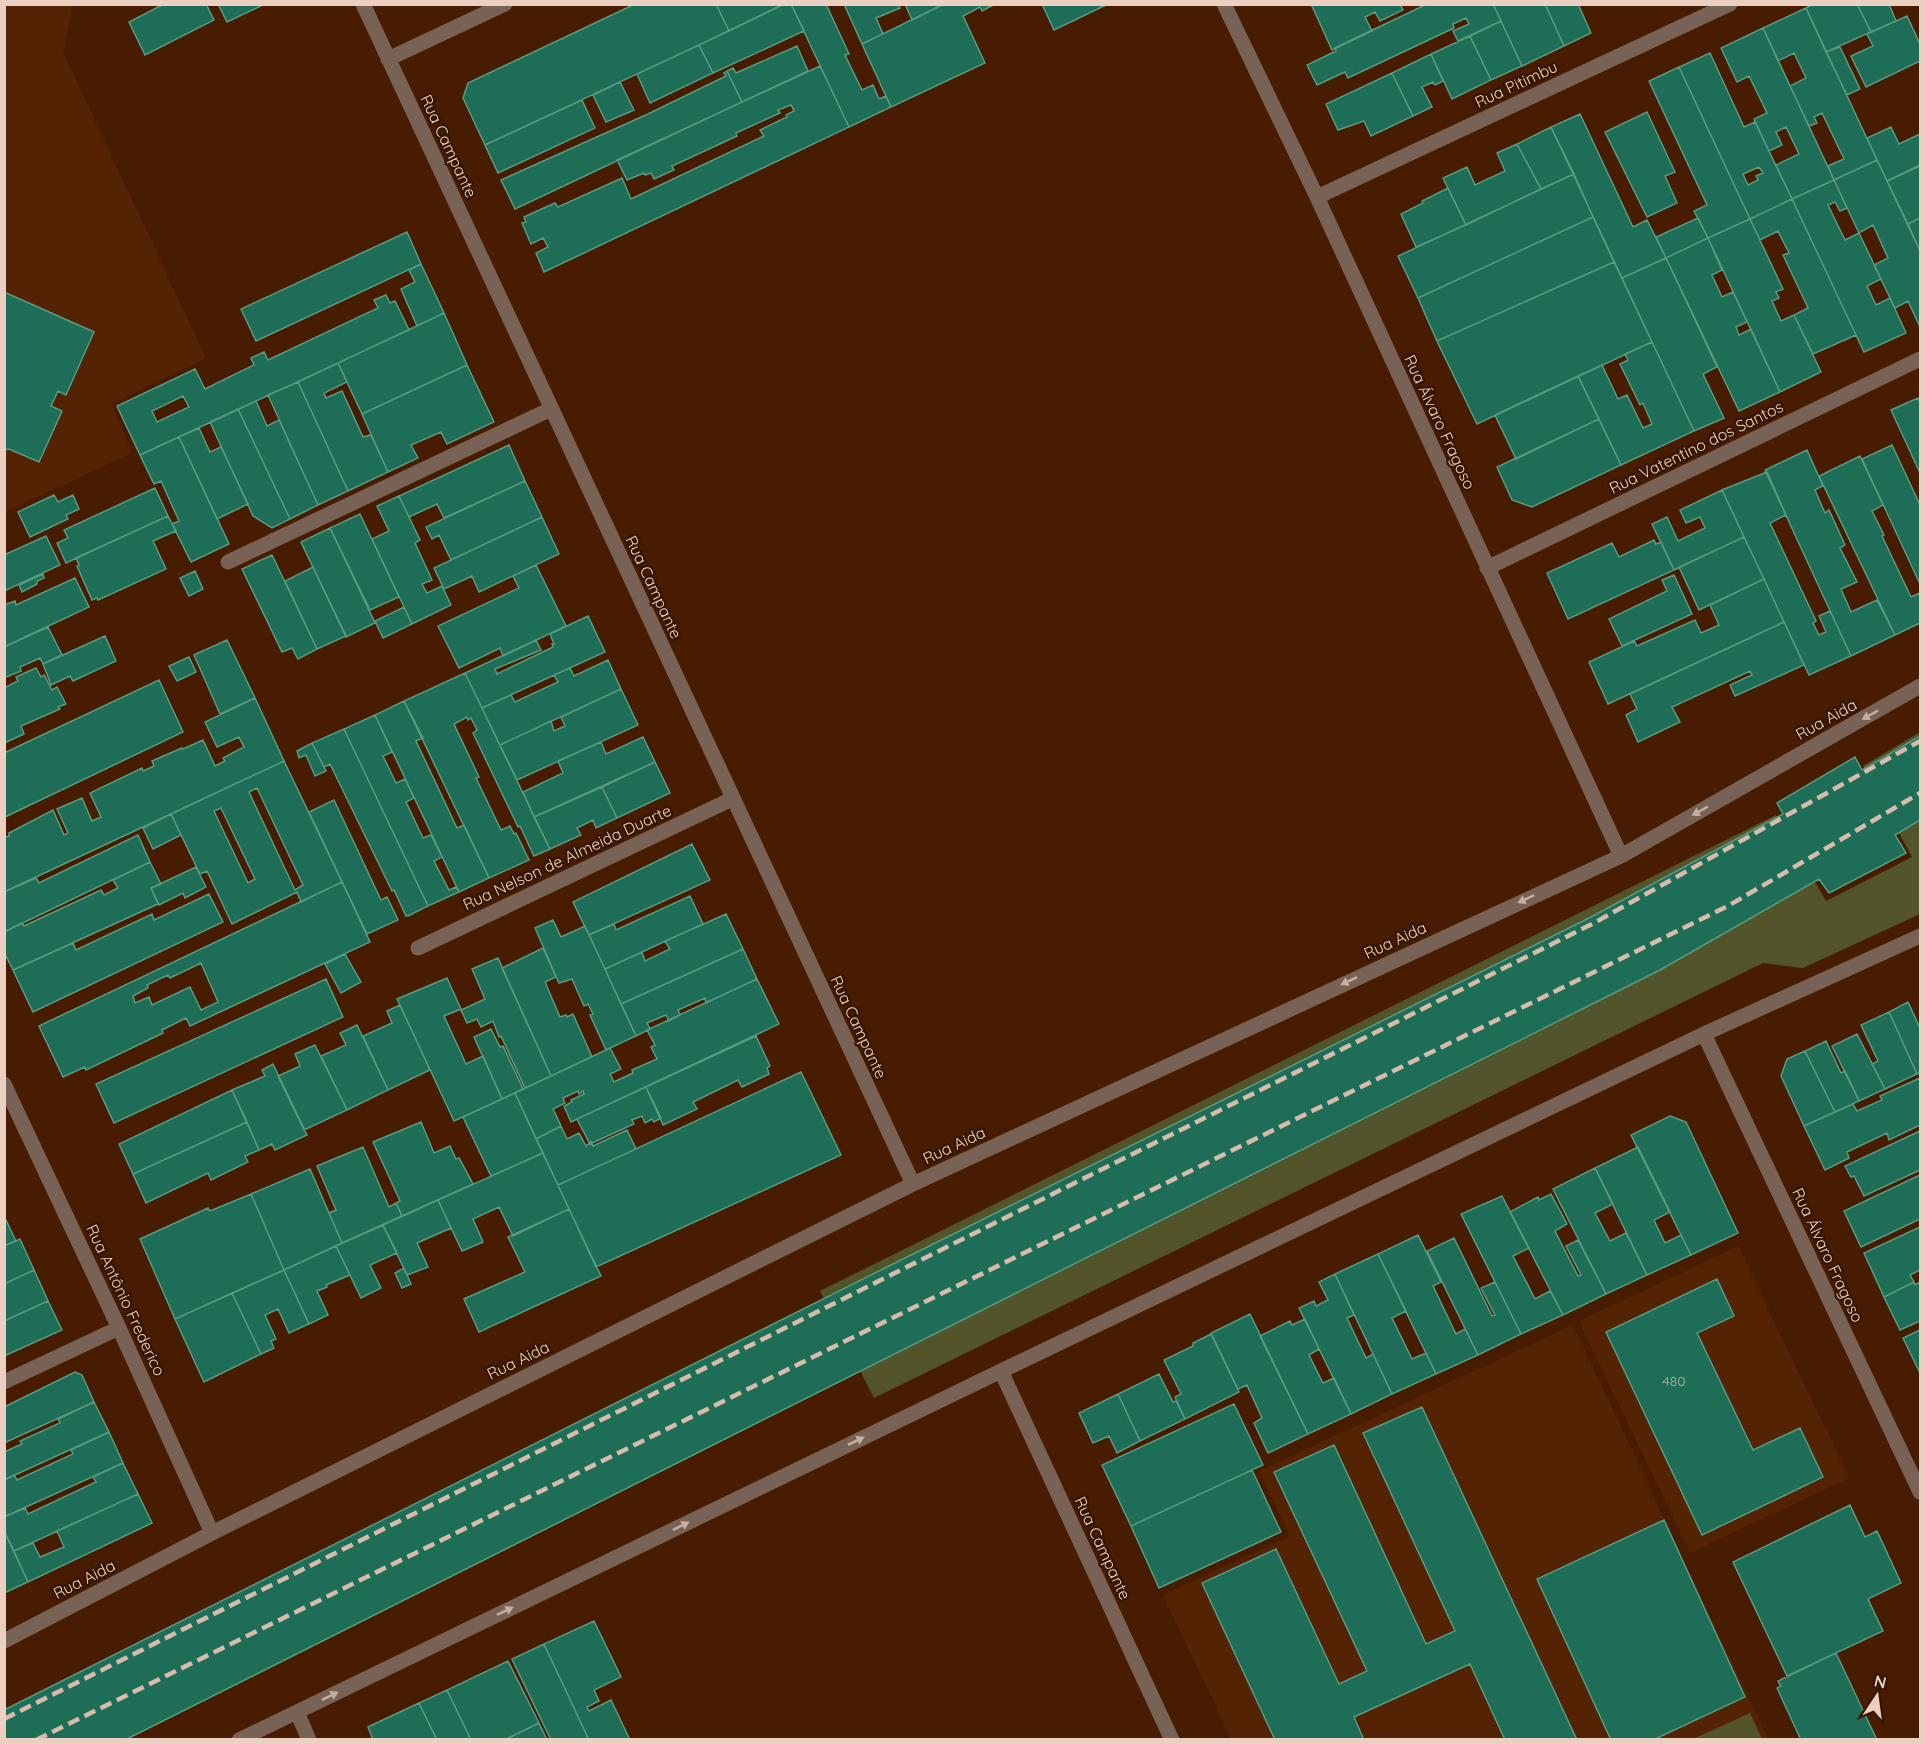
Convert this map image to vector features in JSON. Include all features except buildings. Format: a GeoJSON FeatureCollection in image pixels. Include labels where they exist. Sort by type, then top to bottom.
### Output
{"type":"FeatureCollection","features":[{"type":"Feature","properties":{"kind":"street","name":"Rua Campante"},"geometry":{"type":"LineString","coordinates":[[363,4],[913,1184]]}},
{"type":"Feature","properties":{"kind":"street"},"geometry":{"type":"LineString","coordinates":[[388,59],[505,4]]}},
{"type":"Feature","properties":{"kind":"street","name":"Rua Álvaro Fragoso"},"geometry":{"type":"LineString","coordinates":[[1224,4],[1317,197],[1621,856]]}},
{"type":"Feature","properties":{"kind":"street","name":"Rua Pitimbu"},"geometry":{"type":"LineString","coordinates":[[1317,197],[1730,4]]}},
{"type":"Feature","properties":{"kind":"street","name":"Rua Vatentino dos Santos"},"geometry":{"type":"LineString","coordinates":[[1487,568],[1920,359]]}},
{"type":"Feature","properties":{"kind":"street"},"geometry":{"type":"LineString","coordinates":[[228,562],[551,409]]}},
{"type":"Feature","properties":{"kind":"street","name":"Rua Aida"},"geometry":{"type":"LineString","coordinates":[[4,1641],[212,1533],[913,1184],[1621,856],[1920,686]]}},
{"type":"Feature","properties":{"kind":"street","name":"Rua Nelson de Almeida Duarte"},"geometry":{"type":"LineString","coordinates":[[418,948],[732,799]]}},
{"type":"Feature","properties":{"kind":"street"},"geometry":{"type":"LineString","coordinates":[[239,1740],[1704,1034],[1920,936]]}},
{"type":"Feature","properties":{"kind":"street","name":"Rua Álvaro Fragoso"},"geometry":{"type":"LineString","coordinates":[[1704,1034],[1920,1492]]}},
{"type":"Feature","properties":{"kind":"street","name":"Rua Antônio Frederico"},"geometry":{"type":"LineString","coordinates":[[4,1084],[212,1533]]}},
{"type":"Feature","properties":{"kind":"street"},"geometry":{"type":"LineString","coordinates":[[4,1382],[119,1328]]}},
{"type":"Feature","properties":{"kind":"street","name":"Rua Campante"},"geometry":{"type":"LineString","coordinates":[[1001,1371],[1172,1740]]}},
{"type":"Feature","properties":{"kind":"street"},"geometry":{"type":"LineString","coordinates":[[297,1712],[309,1740]]}},
{"type":"Feature","properties":{"kind":"shaded area"},"geometry":{"type":"Polygon","coordinates":[[[4,5],[73,5],[63,52],[206,358],[112,404],[132,453],[5,512],[4,5]]]}},
{"type":"Feature","properties":{"kind":"shaded area"},"geometry":{"type":"Polygon","coordinates":[[[1920,732],[1920,914],[1803,968],[1763,963],[874,1398],[820,1291],[1776,815],[1826,901],[1912,857],[1863,766],[1920,732]]]}},
{"type":"Feature","properties":{"kind":"shaded area"},"geometry":{"type":"Polygon","coordinates":[[[1738,1246],[1849,1478],[1690,1553],[1579,1321],[1738,1246]]]}},
{"type":"Feature","properties":{"kind":"shaded area"},"geometry":{"type":"Polygon","coordinates":[[[1573,1325],[1768,1739],[1231,1739],[1163,1595],[1290,1536],[1259,1471],[1573,1325]]]}},
{"type":"Feature","properties":{"kind":"shaded area"},"geometry":{"type":"Polygon","coordinates":[[[1750,1713],[1762,1739],[1693,1739],[1750,1713]]]}},
{"type":"Feature","properties":{"kind":"railway"},"geometry":{"type":"LineString","coordinates":[[4,1719],[1594,923],[1920,741]]}},
{"type":"Feature","properties":{"kind":"railway"},"geometry":{"type":"LineString","coordinates":[[36,1740],[1728,906],[1920,793]]}}]}
